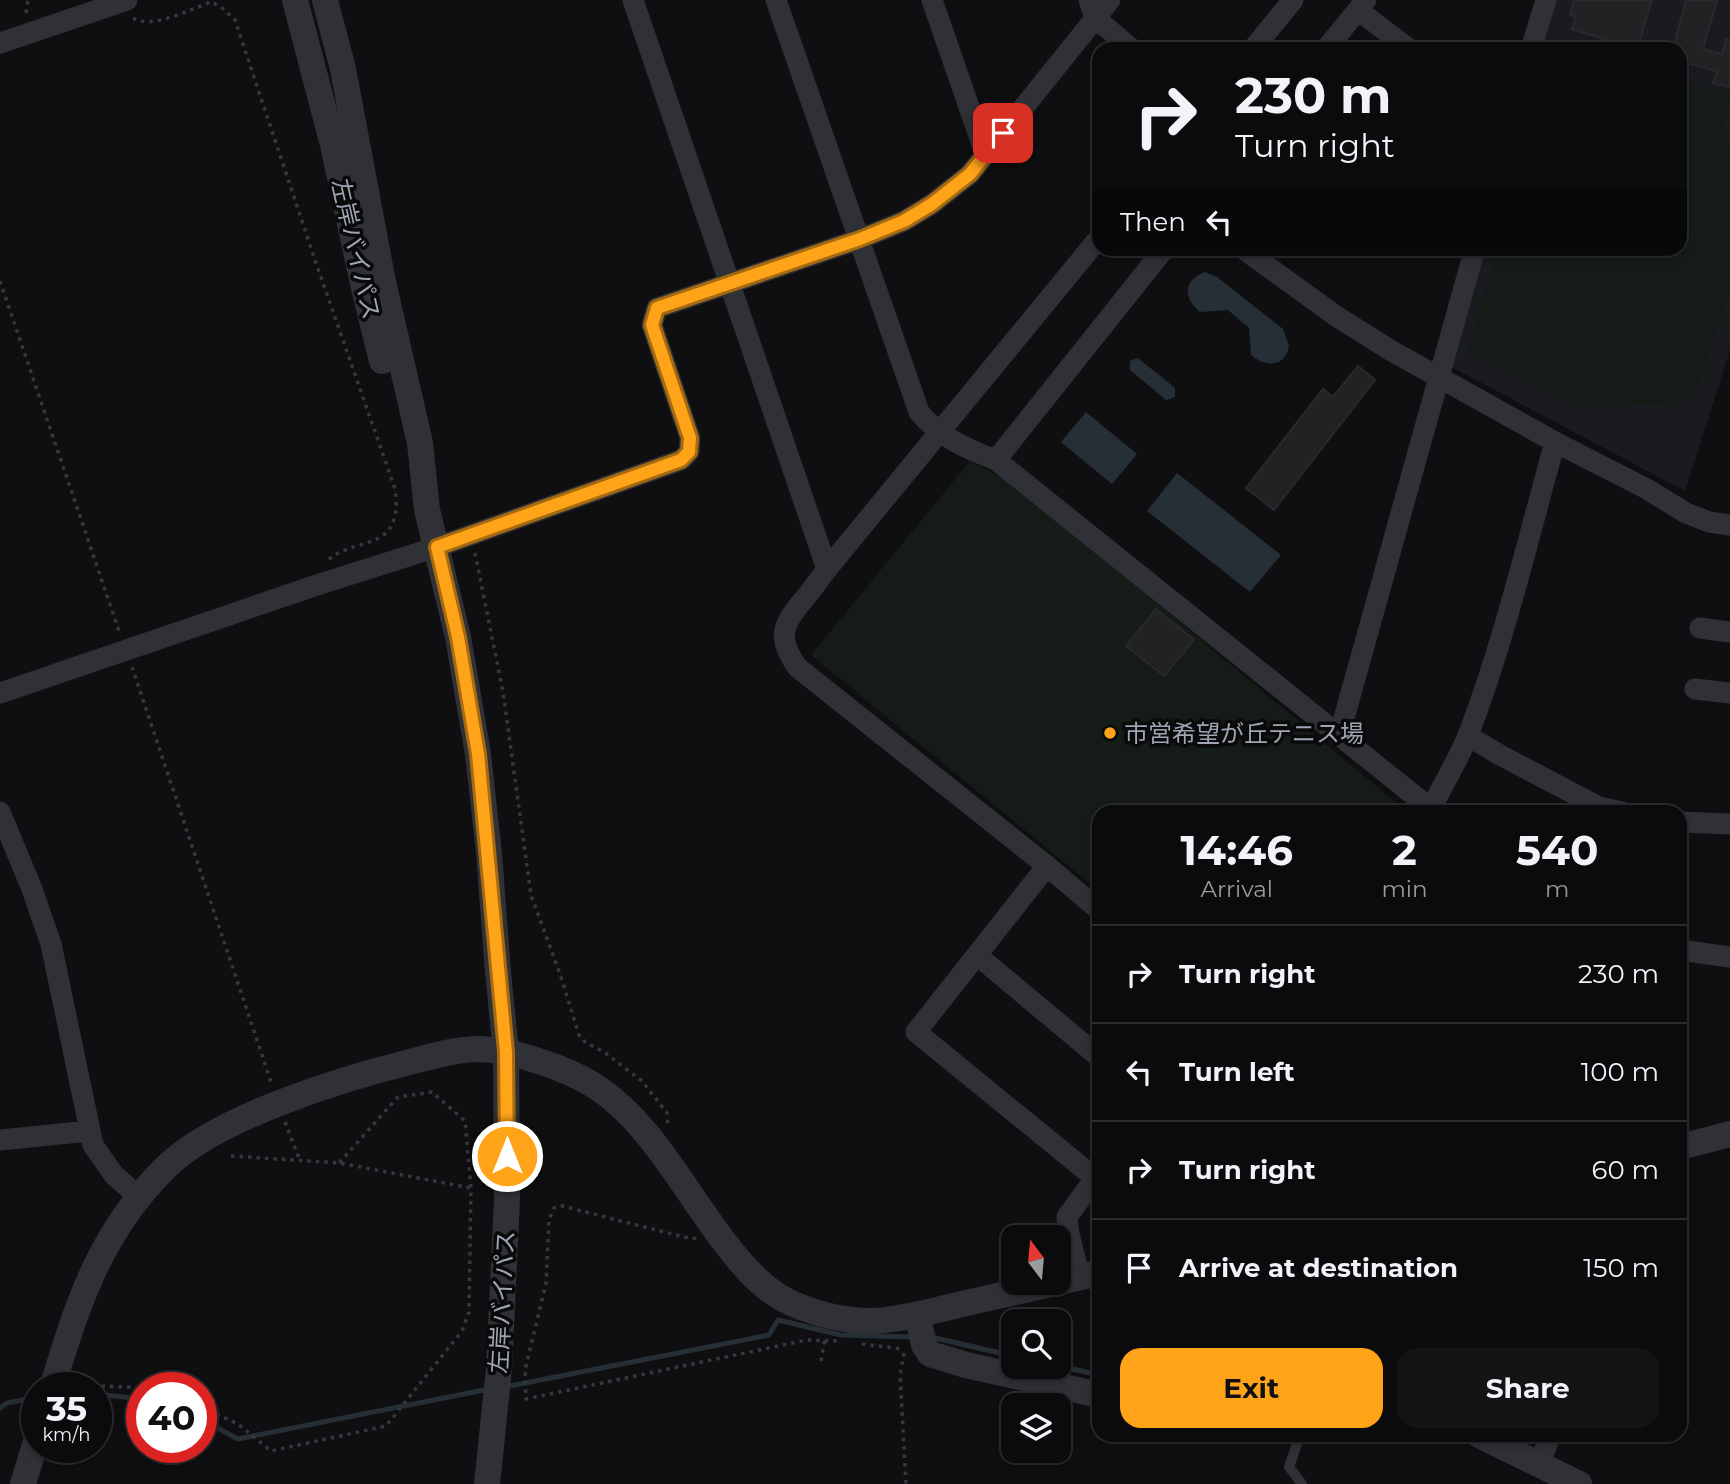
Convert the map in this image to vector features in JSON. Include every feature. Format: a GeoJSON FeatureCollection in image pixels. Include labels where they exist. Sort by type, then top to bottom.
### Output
{"type":"FeatureCollection","features":[{"type":"Feature","properties":{"kind":"street","name":"左岸バイパス"},"geometry":{"type":"LineString","coordinates":[[295,0],[333,145],[377,340],[398,418],[425,496],[458,637],[478,754],[506,1052],[507,1199],[499,1369],[488,1484]]}},
{"type":"Feature","properties":{"kind":"street","name":"左岸バイパス"},"geometry":{"type":"LineString","coordinates":[[325,0],[343,69],[383,282],[420,443],[425,496]]}},
{"type":"Feature","properties":{"kind":"street"},"geometry":{"type":"LineString","coordinates":[[633,0],[827,569]]}},
{"type":"Feature","properties":{"kind":"street"},"geometry":{"type":"LineString","coordinates":[[776,0],[919,412],[930,426],[968,449],[996,460],[1423,805]]}},
{"type":"Feature","properties":{"kind":"street"},"geometry":{"type":"LineString","coordinates":[[932,0],[985,153]]}},
{"type":"Feature","properties":{"kind":"street"},"geometry":{"type":"LineString","coordinates":[[0,693],[437,547],[681,460],[689,452],[690,438],[652,325],[657,308],[860,239],[904,221],[932,204],[970,174],[1055,70],[1092,9],[1110,0]]}},
{"type":"Feature","properties":{"kind":"street"},"geometry":{"type":"LineString","coordinates":[[1259,42],[1293,0]]}},
{"type":"Feature","properties":{"kind":"street"},"geometry":{"type":"LineString","coordinates":[[1533,42],[1545,0]]}},
{"type":"Feature","properties":{"kind":"street"},"geometry":{"type":"LineString","coordinates":[[0,43],[121,2]]}},
{"type":"Feature","properties":{"kind":"street"},"geometry":{"type":"LineString","coordinates":[[1332,42],[1362,5],[1402,42]]}},
{"type":"Feature","properties":{"kind":"street"},"geometry":{"type":"LineString","coordinates":[[1092,9],[1125,42]]}},
{"type":"Feature","properties":{"kind":"street"},"geometry":{"type":"LineString","coordinates":[[1092,247],[827,569],[784,627],[785,643],[797,667],[1092,904]]}},
{"type":"Feature","properties":{"kind":"street"},"geometry":{"type":"LineString","coordinates":[[996,460],[1159,256]]}},
{"type":"Feature","properties":{"kind":"street"},"geometry":{"type":"LineString","coordinates":[[1253,256],[1336,316],[1556,442],[1647,489],[1686,513],[1709,522],[1730,525]]}},
{"type":"Feature","properties":{"kind":"street"},"geometry":{"type":"LineString","coordinates":[[1339,736],[1473,256]]}},
{"type":"Feature","properties":{"kind":"street"},"geometry":{"type":"LineString","coordinates":[[1433,805],[1468,736],[1511,605],[1556,442]]}},
{"type":"Feature","properties":{"kind":"street"},"geometry":{"type":"LineString","coordinates":[[1700,628],[1730,632]]}},
{"type":"Feature","properties":{"kind":"street"},"geometry":{"type":"LineString","coordinates":[[1696,689],[1730,693]]}},
{"type":"Feature","properties":{"kind":"street"},"geometry":{"type":"LineString","coordinates":[[1468,736],[1595,805]]}},
{"type":"Feature","properties":{"kind":"street"},"geometry":{"type":"LineString","coordinates":[[0,811],[51,944],[89,1131],[101,1158],[114,1175],[139,1197]]}},
{"type":"Feature","properties":{"kind":"street"},"geometry":{"type":"LineString","coordinates":[[1687,822],[1730,824]]}},
{"type":"Feature","properties":{"kind":"street"},"geometry":{"type":"LineString","coordinates":[[1047,866],[916,1032],[1092,1171]]}},
{"type":"Feature","properties":{"kind":"street"},"geometry":{"type":"LineString","coordinates":[[1687,951],[1730,957]]}},
{"type":"Feature","properties":{"kind":"street"},"geometry":{"type":"LineString","coordinates":[[978,956],[1092,1051]]}},
{"type":"Feature","properties":{"kind":"street"},"geometry":{"type":"LineString","coordinates":[[57,1372],[88,1282],[104,1247],[139,1197],[167,1166],[207,1138],[246,1118],[367,1073],[444,1053],[474,1049],[506,1052],[593,1085],[616,1101],[657,1148],[714,1230],[757,1280],[791,1303],[832,1316],[872,1321],[917,1315],[1073,1279],[1067,1217],[1092,1182]]}},
{"type":"Feature","properties":{"kind":"street"},"geometry":{"type":"LineString","coordinates":[[0,1140],[89,1131]]}},
{"type":"Feature","properties":{"kind":"street"},"geometry":{"type":"LineString","coordinates":[[1687,1145],[1730,1134]]}},
{"type":"Feature","properties":{"kind":"street"},"geometry":{"type":"LineString","coordinates":[[917,1315],[924,1345],[930,1354],[966,1365],[1092,1393]]}},
{"type":"Feature","properties":{"kind":"street"},"geometry":{"type":"LineString","coordinates":[[1493,1442],[1579,1484]]}},
{"type":"Feature","properties":{"kind":"street"},"geometry":{"type":"LineString","coordinates":[[1539,1464],[1548,1442]]}},
{"type":"Feature","properties":{"kind":"street"},"geometry":{"type":"LineString","coordinates":[[23,1484],[29,1463]]}},
{"type":"Feature","properties":{"kind":"lane"},"geometry":{"type":"LineString","coordinates":[[1298,1442],[1289,1467],[1302,1484]]}},
{"type":"Feature","properties":{"kind":"path"},"geometry":{"type":"LineString","coordinates":[[121,2],[140,23],[153,22],[211,2],[221,7],[234,20],[396,498],[396,513],[379,540],[334,554],[326,561],[317,585]]}},
{"type":"Feature","properties":{"kind":"path"},"geometry":{"type":"LineString","coordinates":[[0,281],[300,1161]]}},
{"type":"Feature","properties":{"kind":"path"},"geometry":{"type":"LineString","coordinates":[[473,543],[505,706],[531,895],[579,1035],[585,1042],[604,1052],[642,1081],[667,1114],[668,1123],[657,1148]]}},
{"type":"Feature","properties":{"kind":"path"},"geometry":{"type":"LineString","coordinates":[[217,1414],[238,1424],[271,1451],[386,1426],[461,1331],[468,1312],[471,1188],[465,1121],[432,1092],[398,1097],[340,1163]]}},
{"type":"Feature","properties":{"kind":"path"},"geometry":{"type":"LineString","coordinates":[[232,1156],[340,1163],[471,1188]]}},
{"type":"Feature","properties":{"kind":"path"},"geometry":{"type":"LineString","coordinates":[[714,1230],[692,1239],[562,1206],[555,1208],[549,1220],[546,1284],[525,1370],[526,1399],[807,1340],[838,1342]]}},
{"type":"Feature","properties":{"kind":"path"},"geometry":{"type":"LineString","coordinates":[[851,1343],[905,1349],[900,1375],[906,1484]]}},
{"type":"Feature","properties":{"kind":"shaded area"},"geometry":{"type":"Polygon","coordinates":[[[1553,0],[1730,0],[1730,350],[1685,491],[1446,364],[1478,256],[1687,256],[1687,42],[1540,42],[1553,0]]]}},
{"type":"Feature","properties":{"kind":"shaded area"},"geometry":{"type":"Polygon","coordinates":[[[1687,81],[1730,96],[1718,144],[1730,148],[1730,289],[1693,401],[1578,407],[1468,351],[1496,256],[1687,256],[1687,81]]]}},
{"type":"Feature","properties":{"kind":"shaded area"},"geometry":{"type":"Polygon","coordinates":[[[1205,272],[1217,277],[1283,329],[1289,346],[1279,362],[1262,362],[1251,355],[1249,328],[1228,310],[1200,312],[1195,307],[1188,296],[1189,285],[1205,272]]]}},
{"type":"Feature","properties":{"kind":"shaded area"},"geometry":{"type":"Polygon","coordinates":[[[1138,358],[1175,388],[1175,397],[1166,400],[1130,370],[1130,361],[1138,358]]]}},
{"type":"Feature","properties":{"kind":"shaded area"},"geometry":{"type":"Polygon","coordinates":[[[1086,412],[1137,454],[1112,484],[1061,442],[1086,412]]]}},
{"type":"Feature","properties":{"kind":"shaded area","name":"市営希望が丘テニス場"},"geometry":{"type":"Polygon","coordinates":[[[970,461],[1015,484],[1399,805],[1092,805],[1092,885],[811,655],[970,461]]]}},
{"type":"Feature","properties":{"kind":"shaded area"},"geometry":{"type":"Polygon","coordinates":[[[1177,473],[1281,555],[1250,592],[1147,511],[1177,473]]]}},
{"type":"Feature","properties":{"kind":"building"},"geometry":{"type":"Polygon","coordinates":[[[1574,0],[1652,0],[1639,42],[1613,42],[1572,29],[1576,17],[1570,15],[1574,0]]]}},
{"type":"Feature","properties":{"kind":"building"},"geometry":{"type":"Polygon","coordinates":[[[1686,0],[1717,0],[1703,49],[1722,54],[1726,39],[1730,40],[1730,87],[1713,83],[1717,71],[1687,63],[1687,42],[1675,42],[1686,0]]]}},
{"type":"Feature","properties":{"kind":"building"},"geometry":{"type":"Polygon","coordinates":[[[1358,366],[1375,380],[1274,510],[1246,488],[1323,389],[1333,397],[1358,366]]]}},
{"type":"Feature","properties":{"kind":"building"},"geometry":{"type":"Polygon","coordinates":[[[1156,609],[1194,640],[1164,676],[1126,646],[1156,609]]]}},
{"type":"Feature","properties":{"kind":"waterway"},"geometry":{"type":"LineString","coordinates":[[505,1387],[769,1335],[778,1320],[841,1335],[914,1337]]}},
{"type":"Feature","properties":{"kind":"waterway"},"geometry":{"type":"LineString","coordinates":[[931,1337],[1001,1353]]}},
{"type":"Feature","properties":{"kind":"waterway"},"geometry":{"type":"LineString","coordinates":[[1071,1369],[1092,1373]]}},
{"type":"Feature","properties":{"kind":"waterway"},"geometry":{"type":"LineString","coordinates":[[217,1428],[238,1439],[489,1389]]}},
{"type":"Feature","properties":{"kind":"waterway"},"geometry":{"type":"LineString","coordinates":[[112,1396],[126,1397]]}},
{"type":"Feature","properties":{"kind":"waterway"},"geometry":{"type":"LineString","coordinates":[[0,1408],[7,1403],[21,1400]]}},
{"type":"Feature","properties":{"kind":"place","name":"市営希望が丘テニス場"},"geometry":{"type":"Point","coordinates":[1110,733]}},
{"type":"Feature","properties":{"kind":"route"},"geometry":{"type":"LineString","coordinates":[[507,1156],[506,1052],[478,754],[458,637],[437,547],[681,460],[689,452],[690,438],[652,325],[657,308],[860,239],[904,221],[932,204],[970,174],[1003,133]]}}]}
